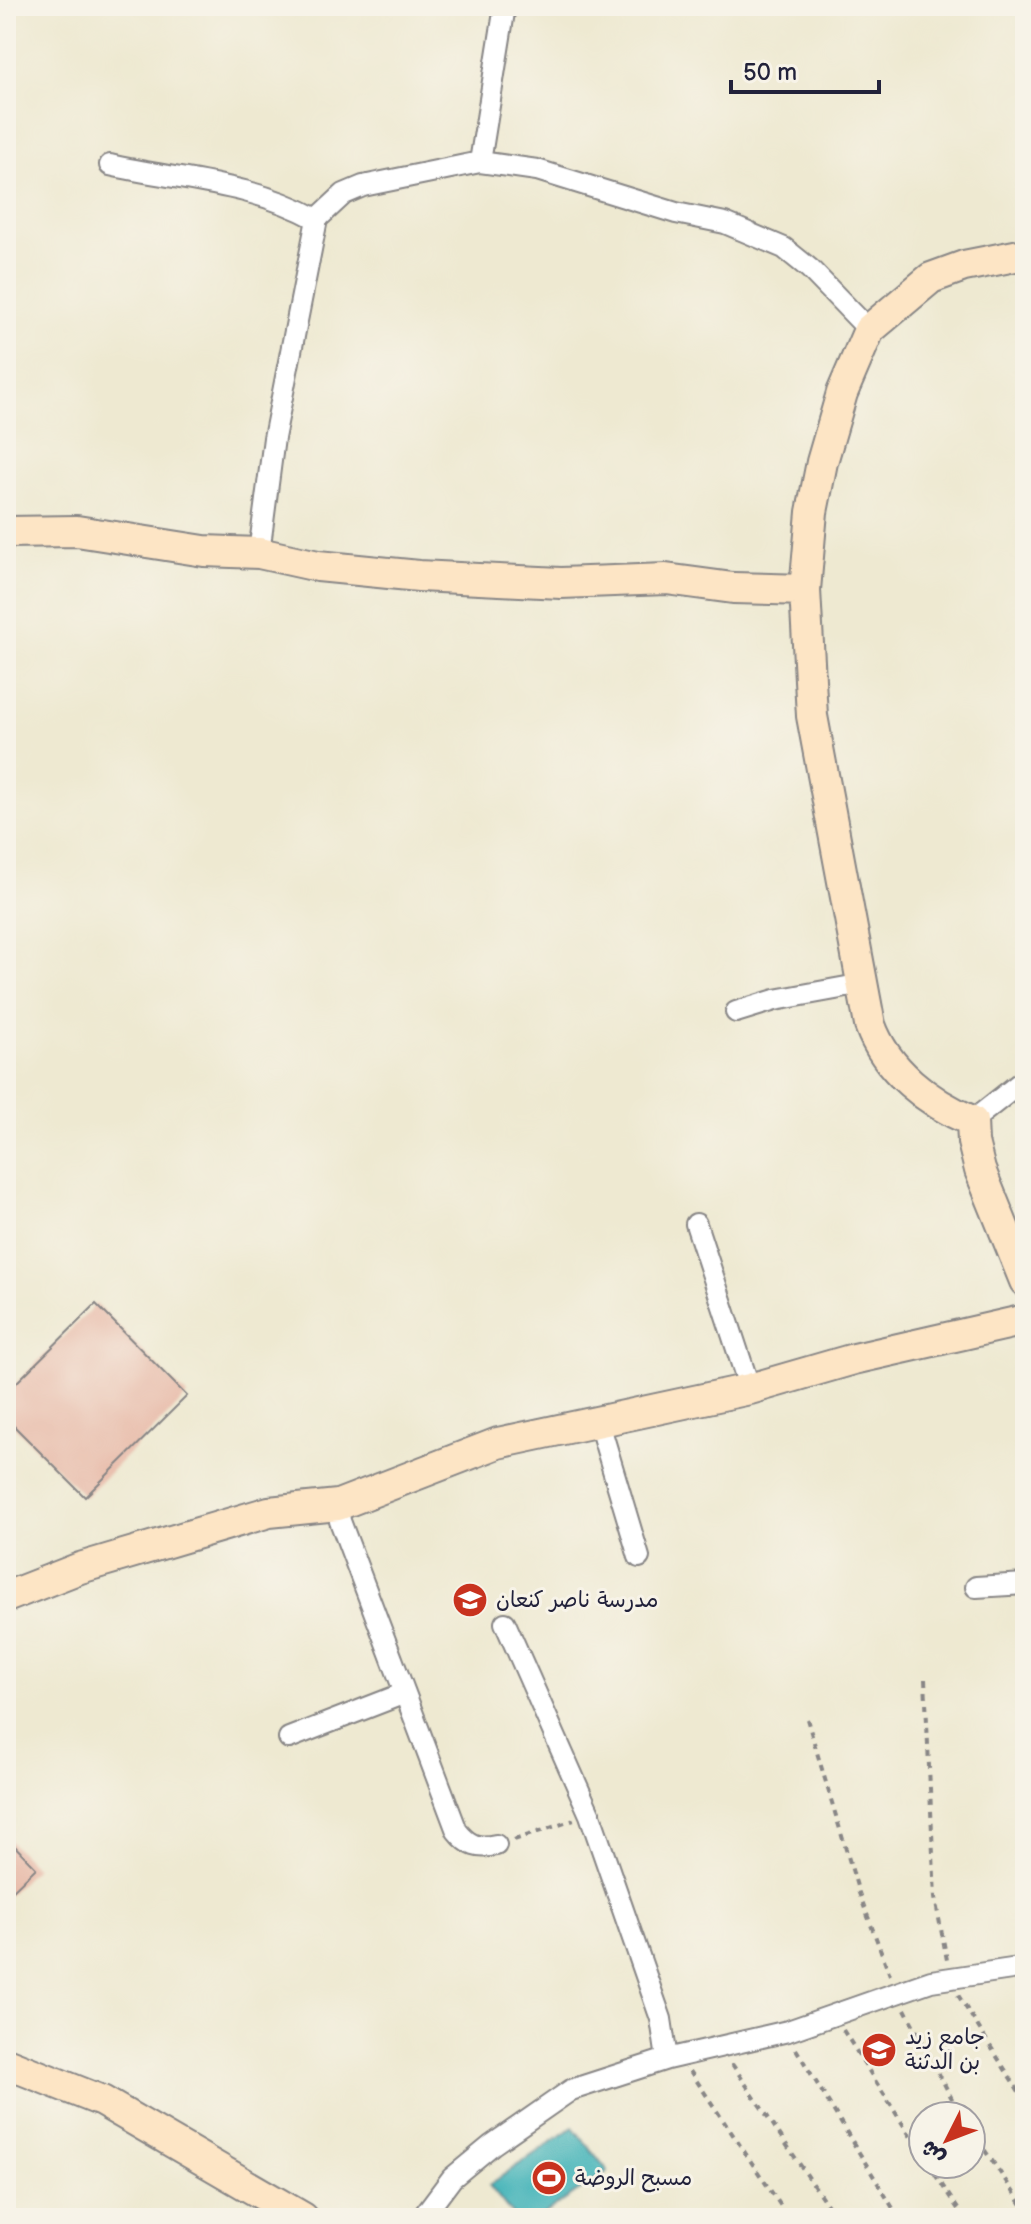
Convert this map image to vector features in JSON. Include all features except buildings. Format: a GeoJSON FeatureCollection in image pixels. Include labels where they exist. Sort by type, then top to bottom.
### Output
{"type":"FeatureCollection","features":[{"type":"Feature","properties":{"kind":"street"},"geometry":{"type":"LineString","coordinates":[[480,162],[505,6]]}},
{"type":"Feature","properties":{"kind":"street"},"geometry":{"type":"LineString","coordinates":[[259,553],[274,438],[317,219],[344,194],[363,186],[480,162],[537,170],[676,213],[725,223],[784,248],[810,269],[869,330]]}},
{"type":"Feature","properties":{"kind":"street"},"geometry":{"type":"LineString","coordinates":[[110,165],[199,179],[250,191],[291,205],[317,219]]}},
{"type":"Feature","properties":{"kind":"street"},"geometry":{"type":"LineString","coordinates":[[972,1121],[951,1112],[919,1089],[887,1059],[870,1025],[818,754],[805,590],[812,512],[822,462],[842,393],[869,330],[931,278],[964,266],[1025,254]]}},
{"type":"Feature","properties":{"kind":"street"},"geometry":{"type":"LineString","coordinates":[[6,532],[77,531],[204,551],[259,553],[318,566],[419,576],[561,583],[666,579],[733,588],[805,590]]}},
{"type":"Feature","properties":{"kind":"street"},"geometry":{"type":"LineString","coordinates":[[736,1012],[775,1000],[863,984]]}},
{"type":"Feature","properties":{"kind":"street"},"geometry":{"type":"LineString","coordinates":[[972,1121],[1025,1079]]}},
{"type":"Feature","properties":{"kind":"street"},"geometry":{"type":"LineString","coordinates":[[972,1121],[980,1170],[1025,1277]]}},
{"type":"Feature","properties":{"kind":"street"},"geometry":{"type":"LineString","coordinates":[[696,1224],[750,1389]]}},
{"type":"Feature","properties":{"kind":"street"},"geometry":{"type":"LineString","coordinates":[[6,1597],[80,1568],[269,1512],[338,1505],[498,1443],[750,1389],[854,1359],[1024,1320],[1025,1341]]}},
{"type":"Feature","properties":{"kind":"street"},"geometry":{"type":"LineString","coordinates":[[599,1423],[639,1557]]}},
{"type":"Feature","properties":{"kind":"street"},"geometry":{"type":"LineString","coordinates":[[338,1505],[340,1521],[457,1831],[466,1842],[480,1848],[496,1845]]}},
{"type":"Feature","properties":{"kind":"street"},"geometry":{"type":"LineString","coordinates":[[976,1587],[1025,1584]]}},
{"type":"Feature","properties":{"kind":"street"},"geometry":{"type":"LineString","coordinates":[[505,1623],[590,1815],[674,2057]]}},
{"type":"Feature","properties":{"kind":"street"},"geometry":{"type":"LineString","coordinates":[[289,1738],[405,1693]]}},
{"type":"Feature","properties":{"kind":"street"},"geometry":{"type":"LineString","coordinates":[[422,2218],[452,2178],[553,2102],[585,2085],[674,2057],[788,2031],[950,1977],[1025,1967]]}},
{"type":"Feature","properties":{"kind":"street"},"geometry":{"type":"LineString","coordinates":[[6,2063],[102,2101],[303,2218]]}},
{"type":"Feature","properties":{"kind":"path"},"geometry":{"type":"LineString","coordinates":[[925,1679],[935,1898],[950,1977],[1025,2101]]}},
{"type":"Feature","properties":{"kind":"path"},"geometry":{"type":"LineString","coordinates":[[807,1719],[859,1893],[897,1994],[953,2100]]}},
{"type":"Feature","properties":{"kind":"path"},"geometry":{"type":"LineString","coordinates":[[496,1845],[590,1815]]}},
{"type":"Feature","properties":{"kind":"path"},"geometry":{"type":"LineString","coordinates":[[835,2013],[907,2130]]}},
{"type":"Feature","properties":{"kind":"path"},"geometry":{"type":"LineString","coordinates":[[788,2031],[899,2218]]}},
{"type":"Feature","properties":{"kind":"path"},"geometry":{"type":"LineString","coordinates":[[724,2045],[729,2060],[836,2218]]}},
{"type":"Feature","properties":{"kind":"path"},"geometry":{"type":"LineString","coordinates":[[674,2057],[789,2218]]}},
{"type":"Feature","properties":{"kind":"path"},"geometry":{"type":"LineString","coordinates":[[987,2153],[1025,2209]]}},
{"type":"Feature","properties":{"kind":"path"},"geometry":{"type":"LineString","coordinates":[[939,2180],[964,2218]]}},
{"type":"Feature","properties":{"kind":"water","name":"مسبح الروضة"},"geometry":{"type":"Polygon","coordinates":[[[573,2127],[608,2171],[538,2218],[515,2218],[489,2185],[573,2127]]]}},
{"type":"Feature","properties":{"kind":"place","name":"مدرسة ناصر كنعان"},"geometry":{"type":"Point","coordinates":[470,1600]}},
{"type":"Feature","properties":{"kind":"place","name":"جامع زيد بن الدثنة"},"geometry":{"type":"Point","coordinates":[879,2050]}},
{"type":"Feature","properties":{"kind":"place","name":"مسبح الروضة"},"geometry":{"type":"Point","coordinates":[549,2178]}}]}
